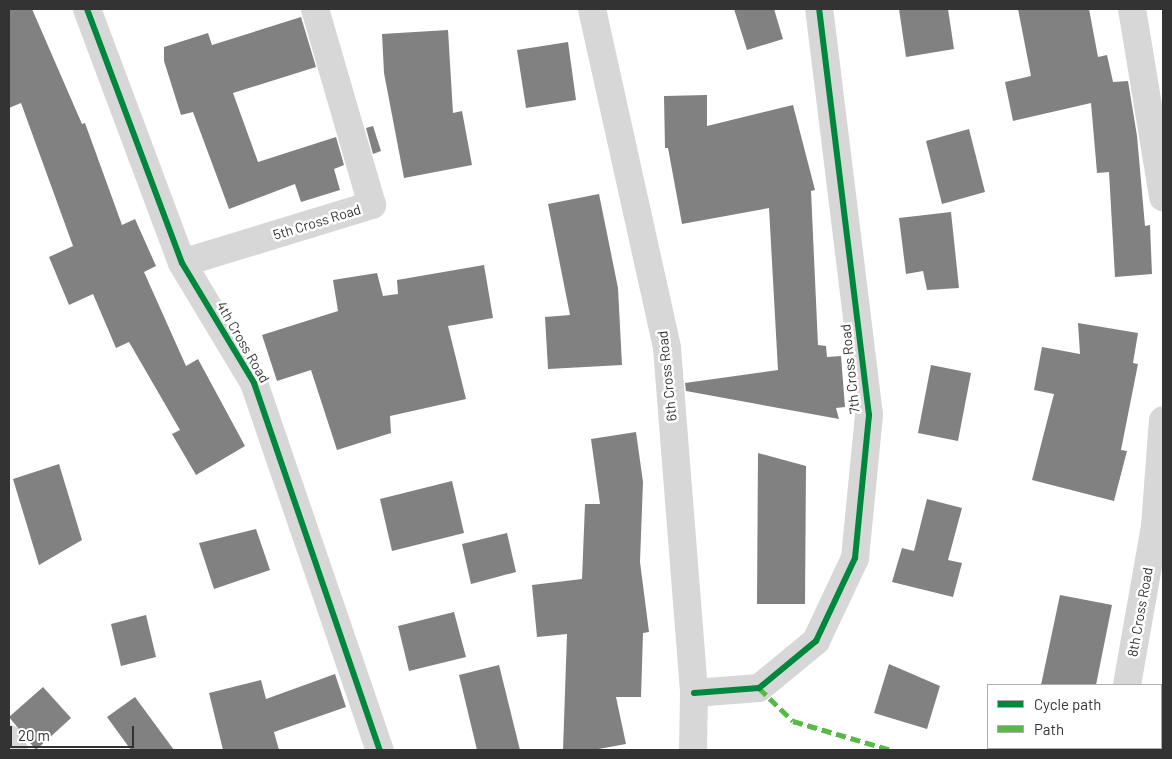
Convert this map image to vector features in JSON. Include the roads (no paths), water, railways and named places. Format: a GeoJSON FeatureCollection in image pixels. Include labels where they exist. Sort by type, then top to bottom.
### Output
{"type":"FeatureCollection","features":[{"type":"Feature","properties":{"kind":"street","name":"4th Cross Road"},"geometry":{"type":"LineString","coordinates":[[87,9],[182,263],[254,383],[380,750]]}},
{"type":"Feature","properties":{"kind":"street","name":"5th Cross Road"},"geometry":{"type":"LineString","coordinates":[[182,263],[372,205],[315,9]]}},
{"type":"Feature","properties":{"kind":"street","name":"6th Cross Road"},"geometry":{"type":"LineString","coordinates":[[592,9],[667,348],[694,693],[693,750]]}},
{"type":"Feature","properties":{"kind":"street","name":"7th Cross Road"},"geometry":{"type":"LineString","coordinates":[[694,693],[758,688],[816,641],[855,558],[869,415],[819,9]]}},
{"type":"Feature","properties":{"kind":"street"},"geometry":{"type":"LineString","coordinates":[[1132,9],[1163,197]]}},
{"type":"Feature","properties":{"kind":"street","name":"8th Cross Road"},"geometry":{"type":"LineString","coordinates":[[1127,684],[1155,526],[1163,420]]}},
{"type":"Feature","properties":{"kind":"street"},"geometry":{"type":"LineString","coordinates":[[9,739],[14,750]]}}]}
